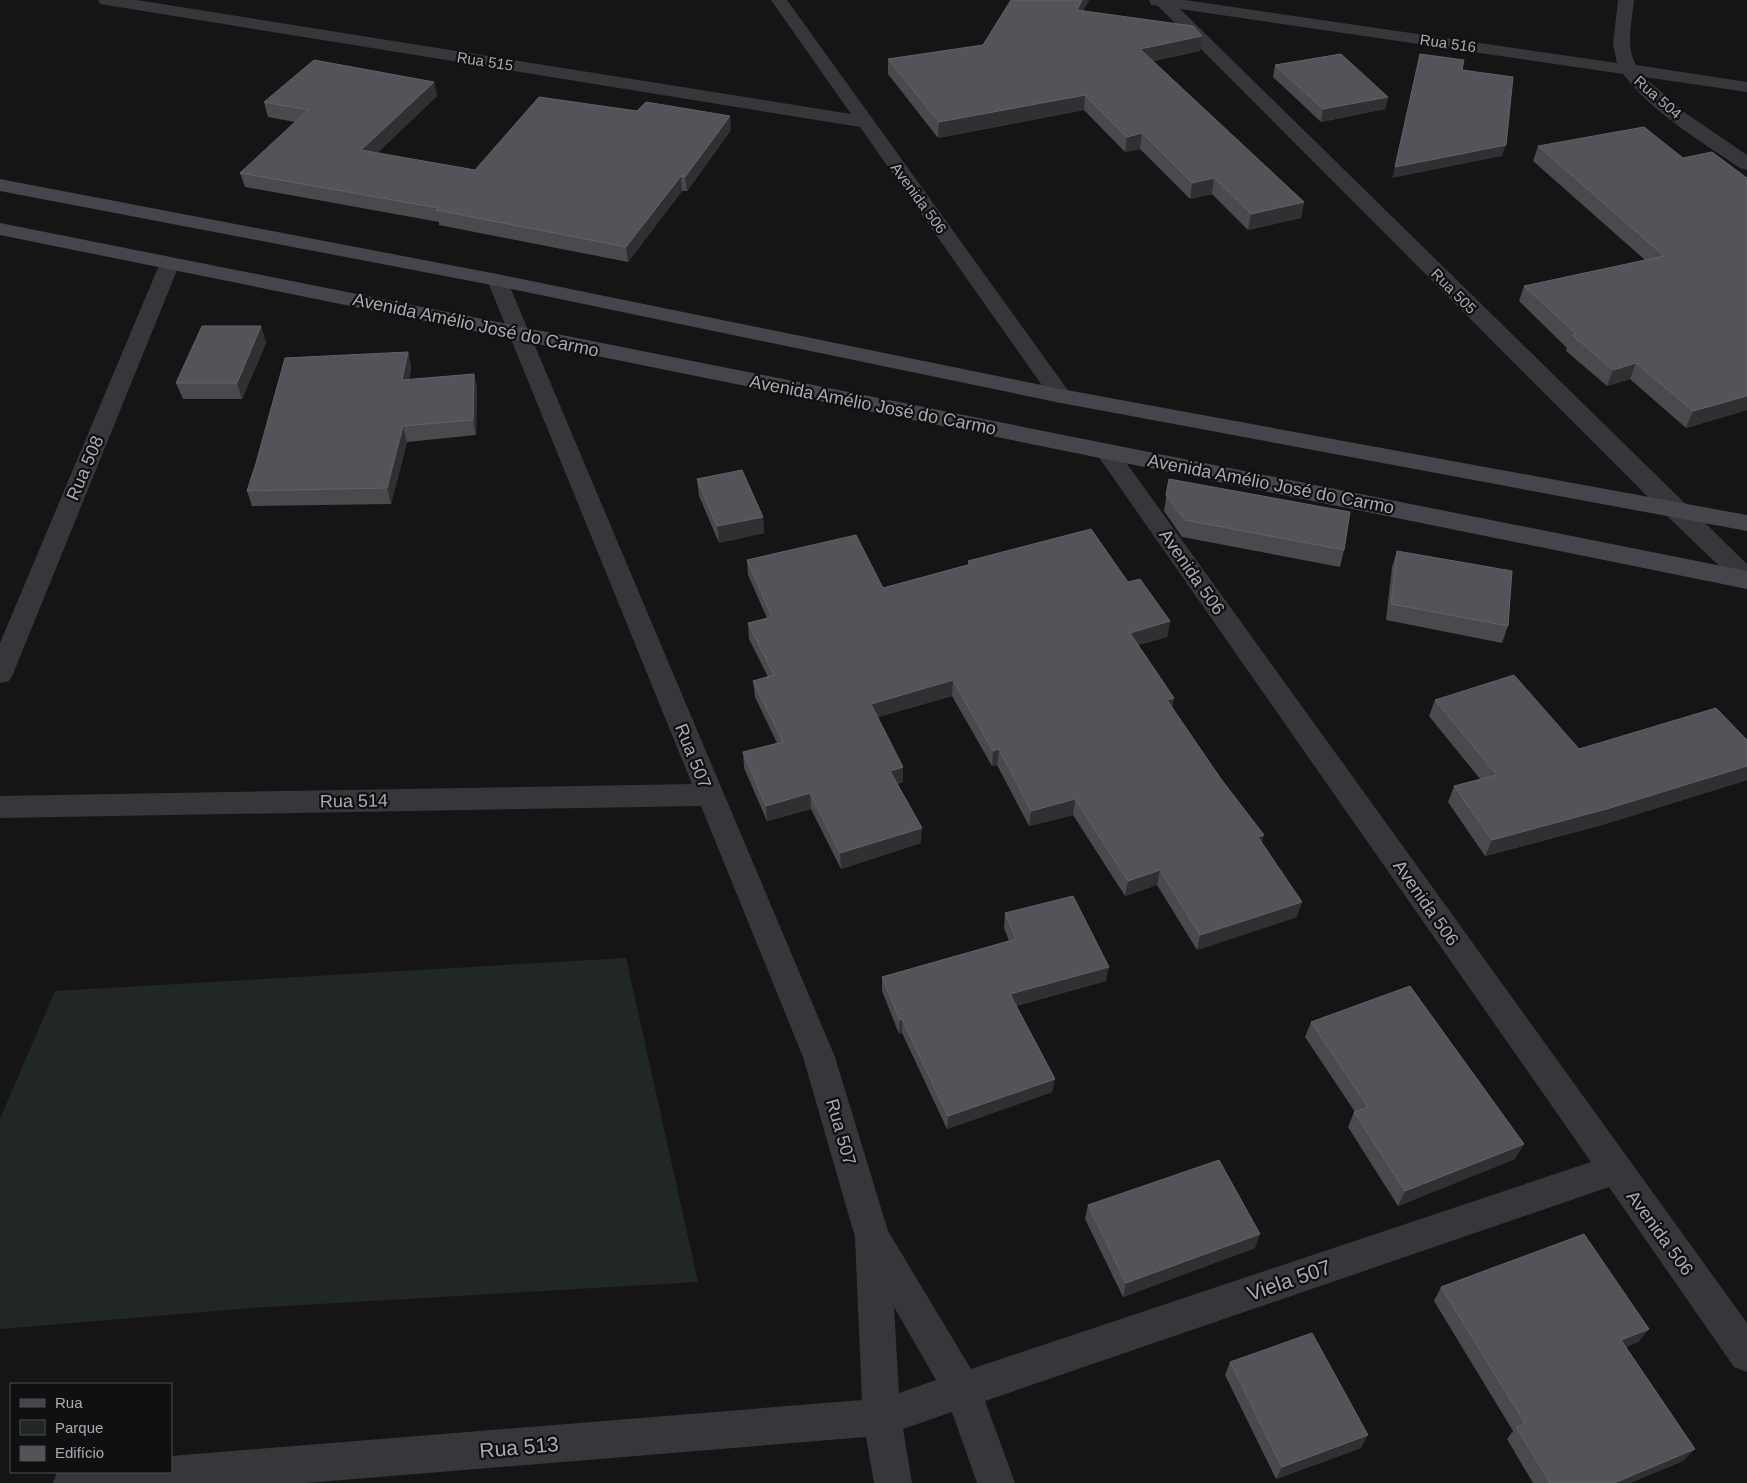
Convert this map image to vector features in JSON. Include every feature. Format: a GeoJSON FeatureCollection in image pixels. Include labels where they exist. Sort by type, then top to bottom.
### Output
{"type":"FeatureCollection","features":[{"type":"Feature","properties":{"kind":"street","name":"Rua 515"},"geometry":{"type":"LineString","coordinates":[[106,0],[864,122]]}},
{"type":"Feature","properties":{"kind":"street","name":"Avenida 506"},"geometry":{"type":"LineString","coordinates":[[779,0],[864,122],[1061,396]]}},
{"type":"Feature","properties":{"kind":"street","name":"Rua 504"},"geometry":{"type":"LineString","coordinates":[[1626,0],[1622,48],[1628,70],[1640,85],[1660,103],[1747,164]]}},
{"type":"Feature","properties":{"kind":"street","name":"Rua 516"},"geometry":{"type":"LineString","coordinates":[[1156,1],[1747,87]]}},
{"type":"Feature","properties":{"kind":"street","name":"Rua 505"},"geometry":{"type":"LineString","coordinates":[[1156,1],[1747,579]]}},
{"type":"Feature","properties":{"kind":"street"},"geometry":{"type":"LineString","coordinates":[[0,185],[497,280],[1061,396],[1747,523]]}},
{"type":"Feature","properties":{"kind":"street","name":"Avenida Amélio José do Carmo"},"geometry":{"type":"LineString","coordinates":[[0,229],[1747,579]]}},
{"type":"Feature","properties":{"kind":"street","name":"Rua 508"},"geometry":{"type":"LineString","coordinates":[[0,674],[170,263]]}},
{"type":"Feature","properties":{"kind":"street","name":"Rua 507"},"geometry":{"type":"LineString","coordinates":[[497,280],[522,335],[709,795],[819,1057],[872,1237],[882,1417],[893,1483]]}},
{"type":"Feature","properties":{"kind":"street","name":"Avenida 506"},"geometry":{"type":"LineString","coordinates":[[1106,451],[1747,1354]]}},
{"type":"Feature","properties":{"kind":"street","name":"Rua 514"},"geometry":{"type":"LineString","coordinates":[[0,807],[709,795]]}},
{"type":"Feature","properties":{"kind":"street","name":"Viela 507"},"geometry":{"type":"LineString","coordinates":[[963,1391],[1615,1170]]}},
{"type":"Feature","properties":{"kind":"street","name":"Rua 507"},"geometry":{"type":"LineString","coordinates":[[872,1237],[963,1391],[996,1483]]}},
{"type":"Feature","properties":{"kind":"street","name":"Rua 513"},"geometry":{"type":"LineString","coordinates":[[72,1483],[882,1417],[963,1391]]}},
{"type":"Feature","properties":{"kind":"green space"},"geometry":{"type":"Polygon","coordinates":[[[626,958],[698,1282],[251,1308],[0,1329],[0,1119],[55,991],[626,958]]]}},
{"type":"Feature","properties":{"kind":"building"},"geometry":{"type":"Polygon","coordinates":[[[1011,0],[1082,0],[1077,10],[1193,26],[1202,36],[1140,49],[1304,202],[1251,214],[1214,178],[1192,183],[1142,133],[1127,137],[1085,95],[939,122],[888,59],[983,45],[1011,0]]]}},
{"type":"Feature","properties":{"kind":"building"},"geometry":{"type":"Polygon","coordinates":[[[1341,54],[1388,97],[1323,109],[1275,65],[1341,54]]]}},
{"type":"Feature","properties":{"kind":"building"},"geometry":{"type":"Polygon","coordinates":[[[1420,54],[1464,60],[1462,70],[1513,77],[1506,145],[1395,167],[1420,54]]]}},
{"type":"Feature","properties":{"kind":"building"},"geometry":{"type":"Polygon","coordinates":[[[314,60],[434,82],[361,150],[475,170],[539,97],[637,111],[646,102],[730,116],[685,177],[681,176],[626,247],[436,210],[438,208],[240,173],[308,110],[264,102],[314,60]]]}},
{"type":"Feature","properties":{"kind":"building"},"geometry":{"type":"Polygon","coordinates":[[[1644,127],[1683,158],[1712,152],[1747,178],[1747,396],[1693,411],[1636,363],[1613,370],[1572,335],[1576,334],[1524,286],[1664,256],[1538,146],[1644,127]]]}},
{"type":"Feature","properties":{"kind":"building"},"geometry":{"type":"Polygon","coordinates":[[[202,326],[261,326],[237,383],[176,383],[202,326]]]}},
{"type":"Feature","properties":{"kind":"building"},"geometry":{"type":"Polygon","coordinates":[[[408,352],[402,380],[474,374],[473,420],[403,426],[387,488],[247,491],[285,358],[408,352]]]}},
{"type":"Feature","properties":{"kind":"building"},"geometry":{"type":"Polygon","coordinates":[[[742,470],[763,517],[717,526],[697,479],[742,470]]]}},
{"type":"Feature","properties":{"kind":"building"},"geometry":{"type":"Polygon","coordinates":[[[1169,479],[1350,512],[1344,550],[1185,520],[1166,495],[1169,479]]]}},
{"type":"Feature","properties":{"kind":"building"},"geometry":{"type":"Polygon","coordinates":[[[1091,529],[1128,582],[1140,579],[1170,621],[1130,633],[1174,698],[1167,700],[1221,779],[1264,835],[1258,837],[1302,902],[1200,935],[1160,870],[1128,881],[1075,799],[1031,811],[999,749],[993,751],[953,680],[871,704],[903,767],[890,771],[922,828],[840,853],[810,793],[766,806],[743,752],[783,742],[753,681],[774,675],[748,623],[772,617],[747,560],[856,535],[883,588],[971,564],[968,561],[1091,529]]]}},
{"type":"Feature","properties":{"kind":"building"},"geometry":{"type":"Polygon","coordinates":[[[1397,551],[1512,571],[1508,626],[1391,604],[1397,551]]]}},
{"type":"Feature","properties":{"kind":"building"},"geometry":{"type":"Polygon","coordinates":[[[1514,675],[1579,749],[1716,708],[1747,740],[1747,766],[1610,808],[1492,840],[1454,786],[1497,775],[1435,700],[1514,675]]]}},
{"type":"Feature","properties":{"kind":"building"},"geometry":{"type":"Polygon","coordinates":[[[1073,896],[1109,967],[1010,994],[1055,1079],[948,1116],[902,1019],[900,1020],[882,977],[1016,939],[1005,913],[1073,896]]]}},
{"type":"Feature","properties":{"kind":"building"},"geometry":{"type":"Polygon","coordinates":[[[1410,986],[1524,1144],[1405,1191],[1354,1112],[1368,1107],[1311,1022],[1410,986]]]}},
{"type":"Feature","properties":{"kind":"building"},"geometry":{"type":"Polygon","coordinates":[[[1219,1160],[1260,1234],[1126,1283],[1088,1205],[1219,1160]]]}},
{"type":"Feature","properties":{"kind":"building"},"geometry":{"type":"Polygon","coordinates":[[[1584,1234],[1649,1329],[1621,1340],[1695,1449],[1614,1483],[1550,1483],[1516,1427],[1525,1423],[1441,1287],[1584,1234]]]}},
{"type":"Feature","properties":{"kind":"building"},"geometry":{"type":"Polygon","coordinates":[[[1312,1333],[1368,1435],[1282,1467],[1230,1362],[1312,1333]]]}}]}
